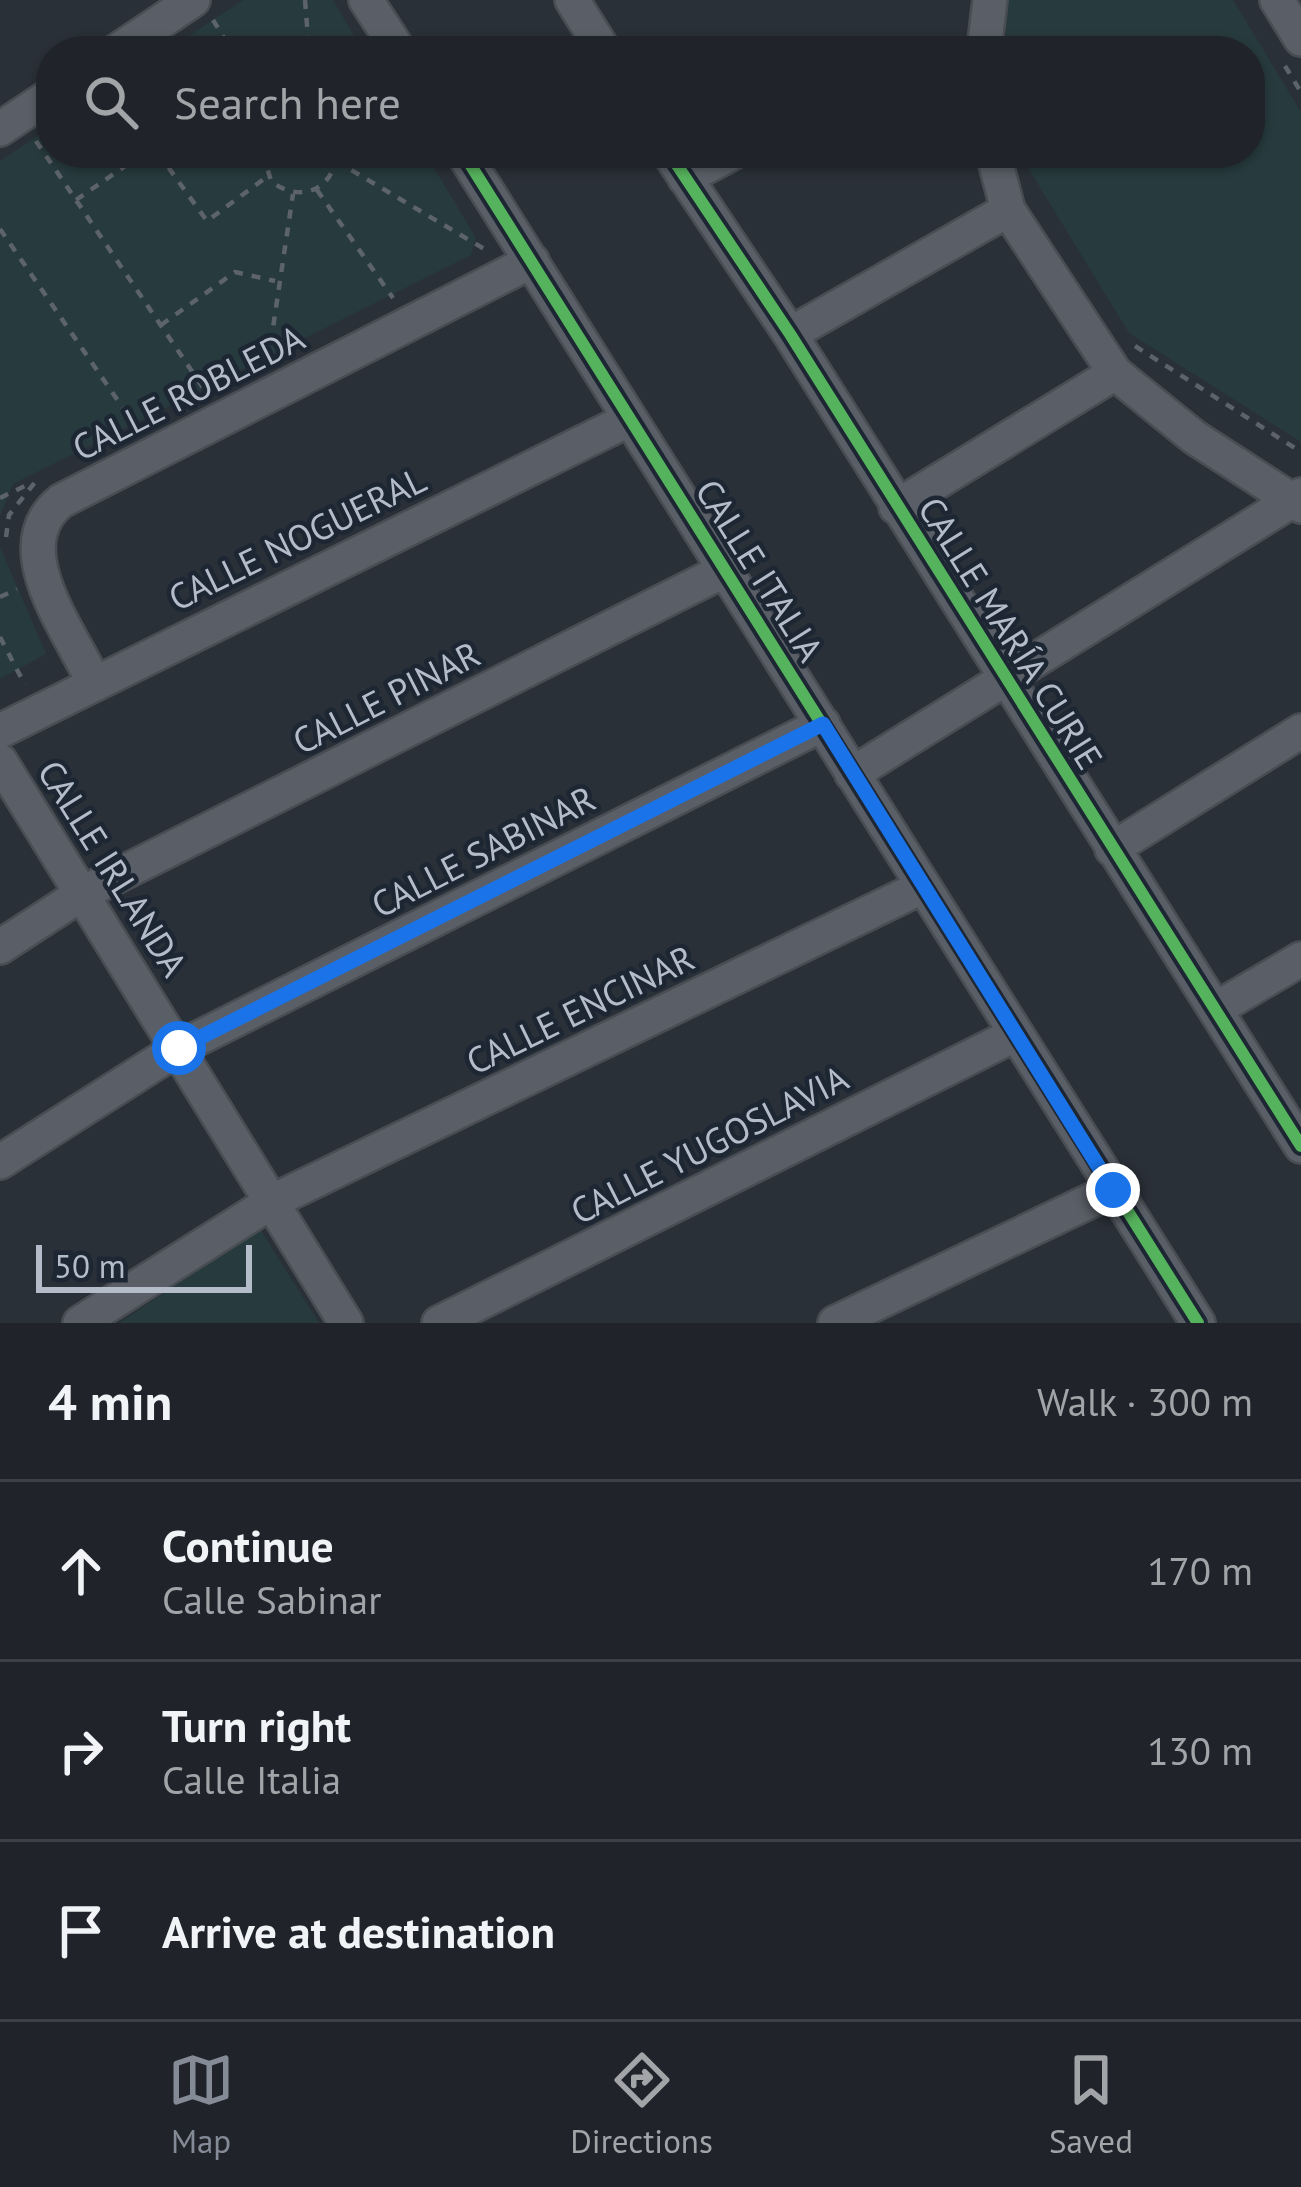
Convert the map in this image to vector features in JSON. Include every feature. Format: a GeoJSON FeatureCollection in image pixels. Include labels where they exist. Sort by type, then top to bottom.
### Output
{"type":"FeatureCollection","features":[{"type":"Feature","properties":{"kind":"street"},"geometry":{"type":"LineString","coordinates":[[366,0],[389,36]]}},
{"type":"Feature","properties":{"kind":"street"},"geometry":{"type":"LineString","coordinates":[[986,36],[990,0]]}},
{"type":"Feature","properties":{"kind":"street"},"geometry":{"type":"LineString","coordinates":[[1276,0],[1301,39]]}},
{"type":"Feature","properties":{"kind":"street"},"geometry":{"type":"LineString","coordinates":[[580,3],[596,36]]}},
{"type":"Feature","properties":{"kind":"street"},"geometry":{"type":"LineString","coordinates":[[145,36],[201,6]]}},
{"type":"Feature","properties":{"kind":"street","name":"CALLE ITALIA"},"geometry":{"type":"LineString","coordinates":[[473,168],[823,724],[920,888],[1198,1323]]}},
{"type":"Feature","properties":{"kind":"street","name":"CALLE MARÍA CURIE"},"geometry":{"type":"LineString","coordinates":[[679,168],[790,334],[1301,1146]]}},
{"type":"Feature","properties":{"kind":"street"},"geometry":{"type":"LineString","coordinates":[[852,774],[1004,676],[1299,500],[1194,437],[1114,373],[1008,210],[997,168]]}},
{"type":"Feature","properties":{"kind":"street"},"geometry":{"type":"LineString","coordinates":[[790,334],[1008,210]]}},
{"type":"Feature","properties":{"kind":"street","name":"CALLE ROBLEDA"},"geometry":{"type":"LineString","coordinates":[[93,681],[36,559],[34,536],[43,515],[61,501],[532,261]]}},
{"type":"Feature","properties":{"kind":"street"},"geometry":{"type":"LineString","coordinates":[[896,507],[1114,373]]}},
{"type":"Feature","properties":{"kind":"street","name":"CALLE NOGUERAL"},"geometry":{"type":"LineString","coordinates":[[0,731],[630,419]]}},
{"type":"Feature","properties":{"kind":"street","name":"CALLE PINAR"},"geometry":{"type":"LineString","coordinates":[[0,947],[83,893],[725,570]]}},
{"type":"Feature","properties":{"kind":"street","name":"CALLE SABINAR"},"geometry":{"type":"LineString","coordinates":[[0,1162],[179,1048],[823,724]]}},
{"type":"Feature","properties":{"kind":"street"},"geometry":{"type":"LineString","coordinates":[[1112,849],[1301,730]]}},
{"type":"Feature","properties":{"kind":"street","name":"CALLE IRLANDA"},"geometry":{"type":"LineString","coordinates":[[0,761],[346,1323]]}},
{"type":"Feature","properties":{"kind":"street","name":"CALLE ENCINAR"},"geometry":{"type":"LineString","coordinates":[[80,1323],[273,1201],[920,888]]}},
{"type":"Feature","properties":{"kind":"street"},"geometry":{"type":"LineString","coordinates":[[1216,1009],[1301,959]]}},
{"type":"Feature","properties":{"kind":"street","name":"CALLE YUGOSLAVIA"},"geometry":{"type":"LineString","coordinates":[[439,1323],[1014,1035]]}},
{"type":"Feature","properties":{"kind":"street"},"geometry":{"type":"LineString","coordinates":[[835,1323],[1113,1190]]}},
{"type":"Feature","properties":{"kind":"path"},"geometry":{"type":"LineString","coordinates":[[305,0],[308,36]]}},
{"type":"Feature","properties":{"kind":"path"},"geometry":{"type":"LineString","coordinates":[[201,6],[222,36]]}},
{"type":"Feature","properties":{"kind":"path"},"geometry":{"type":"LineString","coordinates":[[15,130],[36,154]]}},
{"type":"Feature","properties":{"kind":"path"},"geometry":{"type":"LineString","coordinates":[[48,168],[76,200],[209,395]]}},
{"type":"Feature","properties":{"kind":"path"},"geometry":{"type":"LineString","coordinates":[[76,200],[122,168]]}},
{"type":"Feature","properties":{"kind":"path"},"geometry":{"type":"LineString","coordinates":[[169,168],[207,221],[268,176]]}},
{"type":"Feature","properties":{"kind":"path"},"geometry":{"type":"LineString","coordinates":[[266,168],[268,176],[292,194],[317,190],[335,168]]}},
{"type":"Feature","properties":{"kind":"path"},"geometry":{"type":"LineString","coordinates":[[354,168],[488,250]]}},
{"type":"Feature","properties":{"kind":"path"},"geometry":{"type":"LineString","coordinates":[[317,190],[397,302]]}},
{"type":"Feature","properties":{"kind":"path"},"geometry":{"type":"LineString","coordinates":[[268,366],[276,281],[292,194]]}},
{"type":"Feature","properties":{"kind":"path"},"geometry":{"type":"LineString","coordinates":[[0,229],[138,430]]}},
{"type":"Feature","properties":{"kind":"path"},"geometry":{"type":"LineString","coordinates":[[161,325],[235,272],[276,281]]}},
{"type":"Feature","properties":{"kind":"path"},"geometry":{"type":"LineString","coordinates":[[1123,338],[1301,452]]}},
{"type":"Feature","properties":{"kind":"path"},"geometry":{"type":"LineString","coordinates":[[0,498],[32,483]]}},
{"type":"Feature","properties":{"kind":"path"},"geometry":{"type":"LineString","coordinates":[[0,637],[26,687]]}},
{"type":"Feature","properties":{"kind":"green space"},"geometry":{"type":"Polygon","coordinates":[[[243,0],[333,0],[354,36],[189,36],[243,0]]]}},
{"type":"Feature","properties":{"kind":"green space"},"geometry":{"type":"Polygon","coordinates":[[[1006,0],[1233,0],[1255,36],[1006,36],[1006,0]]]}},
{"type":"Feature","properties":{"kind":"green space"},"geometry":{"type":"Polygon","coordinates":[[[1265,53],[1301,112],[1301,442],[1129,333],[1028,168],[1265,168],[1265,53]]]}},
{"type":"Feature","properties":{"kind":"green space"},"geometry":{"type":"Polygon","coordinates":[[[36,137],[36,168],[434,168],[476,238],[471,255],[13,484],[0,516],[0,161],[36,137]]]}},
{"type":"Feature","properties":{"kind":"green space"},"geometry":{"type":"Polygon","coordinates":[[[0,547],[46,654],[0,679],[0,547]]]}},
{"type":"Feature","properties":{"kind":"green space"},"geometry":{"type":"Polygon","coordinates":[[[260,1229],[319,1323],[119,1323],[260,1229]]]}},
{"type":"Feature","properties":{"kind":"cycle path"},"geometry":{"type":"LineString","coordinates":[[472,168],[1198,1323]]}},
{"type":"Feature","properties":{"kind":"cycle path"},"geometry":{"type":"LineString","coordinates":[[679,168],[790,334],[1301,1146]]}},
{"type":"Feature","properties":{"kind":"route"},"geometry":{"type":"LineString","coordinates":[[179,1048],[823,724],[920,888],[1113,1190]]}}]}
